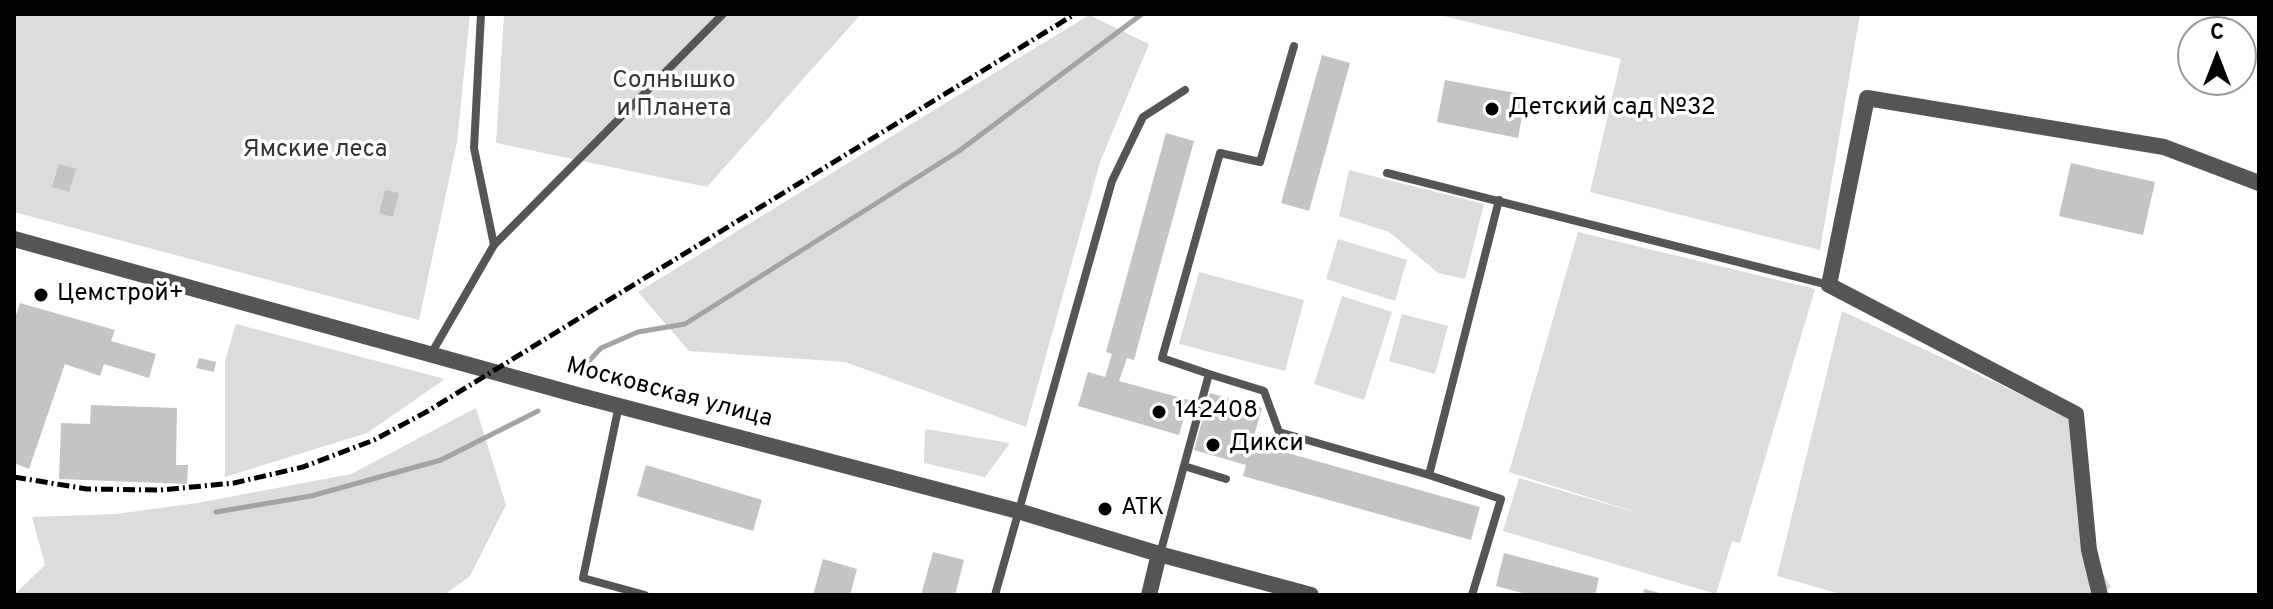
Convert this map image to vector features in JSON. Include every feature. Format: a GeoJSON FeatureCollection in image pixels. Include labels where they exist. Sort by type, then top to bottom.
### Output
{"type":"FeatureCollection","features":[{"type":"Feature","properties":{"kind":"street"},"geometry":{"type":"LineString","coordinates":[[2100,595],[2089,550],[2076,414],[1829,285],[1867,98],[2164,147],[2259,183]]}},
{"type":"Feature","properties":{"kind":"street","name":"Московская улица"},"geometry":{"type":"LineString","coordinates":[[14,239],[1018,511],[1159,554],[1311,595]]}},
{"type":"Feature","properties":{"kind":"street"},"geometry":{"type":"LineString","coordinates":[[1149,595],[1159,554]]}},
{"type":"Feature","properties":{"kind":"lane"},"geometry":{"type":"LineString","coordinates":[[481,14],[474,148],[494,245]]}},
{"type":"Feature","properties":{"kind":"lane"},"geometry":{"type":"LineString","coordinates":[[431,354],[494,245],[723,14]]}},
{"type":"Feature","properties":{"kind":"lane"},"geometry":{"type":"LineString","coordinates":[[1294,46],[1260,162],[1220,153],[1162,358],[1264,391],[1279,432],[1501,499],[1472,595]]}},
{"type":"Feature","properties":{"kind":"lane"},"geometry":{"type":"LineString","coordinates":[[995,595],[1112,181],[1143,117],[1185,90]]}},
{"type":"Feature","properties":{"kind":"lane"},"geometry":{"type":"LineString","coordinates":[[1387,173],[1829,285]]}},
{"type":"Feature","properties":{"kind":"lane"},"geometry":{"type":"LineString","coordinates":[[1429,475],[1499,200]]}},
{"type":"Feature","properties":{"kind":"lane"},"geometry":{"type":"LineString","coordinates":[[1159,554],[1209,374]]}},
{"type":"Feature","properties":{"kind":"lane"},"geometry":{"type":"LineString","coordinates":[[619,405],[583,578],[645,595]]}},
{"type":"Feature","properties":{"kind":"lane"},"geometry":{"type":"LineString","coordinates":[[1184,466],[1226,479]]}},
{"type":"Feature","properties":{"kind":"green space","name":"Ямские леса"},"geometry":{"type":"Polygon","coordinates":[[[14,14],[470,14],[457,142],[419,320],[14,212],[14,14]]]}},
{"type":"Feature","properties":{"kind":"green space","name":"Солнышко и Планета"},"geometry":{"type":"Polygon","coordinates":[[[504,14],[861,14],[707,187],[496,143],[504,14]]]}},
{"type":"Feature","properties":{"kind":"green space"},"geometry":{"type":"Polygon","coordinates":[[[1435,14],[1860,14],[1820,250],[1590,192],[1621,59],[1435,14]]]}},
{"type":"Feature","properties":{"kind":"green space"},"geometry":{"type":"Polygon","coordinates":[[[1089,15],[1149,44],[1100,162],[1026,427],[845,362],[689,351],[638,292],[1089,15]]]}},
{"type":"Feature","properties":{"kind":"green space"},"geometry":{"type":"Polygon","coordinates":[[[1349,170],[1484,204],[1465,279],[1438,273],[1389,232],[1339,216],[1349,170]]]}},
{"type":"Feature","properties":{"kind":"green space"},"geometry":{"type":"Polygon","coordinates":[[[1578,232],[1815,289],[1740,543],[1732,541],[1716,594],[1503,531],[1519,478],[1648,516],[1509,472],[1578,232]]]}},
{"type":"Feature","properties":{"kind":"green space"},"geometry":{"type":"Polygon","coordinates":[[[1338,239],[1407,260],[1395,301],[1326,279],[1338,239]]]}},
{"type":"Feature","properties":{"kind":"green space"},"geometry":{"type":"Polygon","coordinates":[[[1199,272],[1304,300],[1285,371],[1179,344],[1199,272]]]}},
{"type":"Feature","properties":{"kind":"green space"},"geometry":{"type":"Polygon","coordinates":[[[1342,296],[1392,312],[1364,400],[1314,384],[1342,296]]]}},
{"type":"Feature","properties":{"kind":"green space"},"geometry":{"type":"Polygon","coordinates":[[[1842,311],[2071,418],[2089,550],[2111,587],[2100,595],[1844,595],[1777,576],[1842,311]]]}},
{"type":"Feature","properties":{"kind":"green space"},"geometry":{"type":"Polygon","coordinates":[[[1402,314],[1448,326],[1435,374],[1389,361],[1402,314]]]}},
{"type":"Feature","properties":{"kind":"green space"},"geometry":{"type":"Polygon","coordinates":[[[236,323],[445,379],[367,433],[225,477],[225,361],[236,323]]]}},
{"type":"Feature","properties":{"kind":"green space"},"geometry":{"type":"Polygon","coordinates":[[[476,408],[506,505],[470,576],[444,595],[14,595],[45,565],[32,517],[116,514],[197,503],[351,474],[476,408]]]}},
{"type":"Feature","properties":{"kind":"green space"},"geometry":{"type":"Polygon","coordinates":[[[925,429],[1010,443],[985,477],[924,463],[925,429]]]}},
{"type":"Feature","properties":{"kind":"building"},"geometry":{"type":"Polygon","coordinates":[[[1322,55],[1350,63],[1309,211],[1281,203],[1322,55]]]}},
{"type":"Feature","properties":{"kind":"building"},"geometry":{"type":"Polygon","coordinates":[[[1445,80],[1526,95],[1518,138],[1437,122],[1445,80]]]}},
{"type":"Feature","properties":{"kind":"building"},"geometry":{"type":"Polygon","coordinates":[[[1166,133],[1194,141],[1134,360],[1127,358],[1119,381],[1189,400],[1179,435],[1078,406],[1088,372],[1105,377],[1112,354],[1106,352],[1166,133]]]}},
{"type":"Feature","properties":{"kind":"building"},"geometry":{"type":"Polygon","coordinates":[[[2071,163],[2155,182],[2143,235],[2059,216],[2071,163]]]}},
{"type":"Feature","properties":{"kind":"building"},"geometry":{"type":"Polygon","coordinates":[[[59,164],[76,169],[69,192],[52,187],[59,164]]]}},
{"type":"Feature","properties":{"kind":"building"},"geometry":{"type":"Polygon","coordinates":[[[385,190],[399,193],[393,217],[379,213],[385,190]]]}},
{"type":"Feature","properties":{"kind":"building"},"geometry":{"type":"Polygon","coordinates":[[[20,303],[115,330],[111,341],[156,354],[149,378],[104,364],[100,376],[65,364],[29,469],[14,463],[14,321],[20,303]]]}},
{"type":"Feature","properties":{"kind":"building"},"geometry":{"type":"Polygon","coordinates":[[[199,358],[216,362],[214,372],[196,368],[199,358]]]}},
{"type":"Feature","properties":{"kind":"building"},"geometry":{"type":"Polygon","coordinates":[[[1210,393],[1262,408],[1252,443],[1480,507],[1471,540],[1243,476],[1246,465],[1194,450],[1210,393]]]}},
{"type":"Feature","properties":{"kind":"building"},"geometry":{"type":"Polygon","coordinates":[[[91,405],[177,408],[176,465],[188,465],[187,484],[59,479],[61,423],[90,424],[91,405]]]}},
{"type":"Feature","properties":{"kind":"building"},"geometry":{"type":"Polygon","coordinates":[[[646,465],[762,500],[753,531],[637,496],[646,465]]]}},
{"type":"Feature","properties":{"kind":"building"},"geometry":{"type":"Polygon","coordinates":[[[933,552],[964,560],[955,595],[921,595],[933,552]]]}},
{"type":"Feature","properties":{"kind":"building"},"geometry":{"type":"Polygon","coordinates":[[[1504,553],[1599,578],[1595,595],[1530,595],[1496,586],[1504,553]]]}},
{"type":"Feature","properties":{"kind":"building"},"geometry":{"type":"Polygon","coordinates":[[[823,559],[857,569],[850,595],[813,595],[823,559]]]}},
{"type":"Feature","properties":{"kind":"building"},"geometry":{"type":"Polygon","coordinates":[[[1644,589],[1664,594],[1643,595],[1644,589]]]}},
{"type":"Feature","properties":{"kind":"waterway"},"geometry":{"type":"LineString","coordinates":[[584,366],[601,348],[638,332],[685,324],[959,151],[1142,14]]}},
{"type":"Feature","properties":{"kind":"waterway"},"geometry":{"type":"LineString","coordinates":[[216,512],[311,496],[441,460],[538,411]]}},
{"type":"Feature","properties":{"kind":"railway"},"geometry":{"type":"LineString","coordinates":[[14,477],[87,489],[161,490],[234,483],[303,467],[374,440],[428,411],[1075,14]]}},
{"type":"Feature","properties":{"kind":"place","name":"Детский сад №32"},"geometry":{"type":"Point","coordinates":[1492,109]}},
{"type":"Feature","properties":{"kind":"place","name":"Цемстрой+"},"geometry":{"type":"Point","coordinates":[41,295]}},
{"type":"Feature","properties":{"kind":"place","name":"142408"},"geometry":{"type":"Point","coordinates":[1159,412]}},
{"type":"Feature","properties":{"kind":"place","name":"Дикси"},"geometry":{"type":"Point","coordinates":[1213,445]}},
{"type":"Feature","properties":{"kind":"place","name":"АТК"},"geometry":{"type":"Point","coordinates":[1105,509]}}]}
